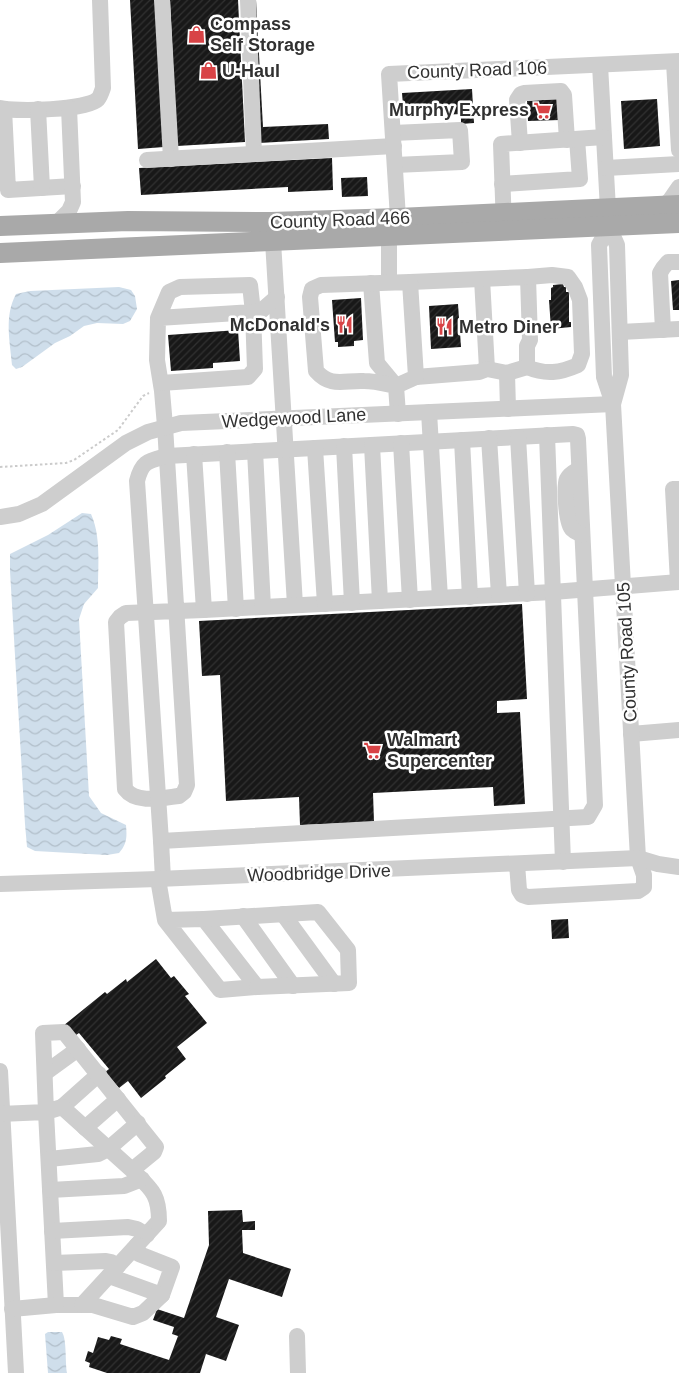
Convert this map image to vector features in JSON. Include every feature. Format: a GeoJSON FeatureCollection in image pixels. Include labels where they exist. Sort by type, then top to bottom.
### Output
{"type":"FeatureCollection","features":[{"type":"Feature","properties":{"kind":"main road","name":"County Road 466"},"geometry":{"type":"LineString","coordinates":[[0,226],[128,221],[271,222],[398,218],[504,222],[608,218],[671,206]]}},
{"type":"Feature","properties":{"kind":"main road"},"geometry":{"type":"LineString","coordinates":[[608,218],[679,223]]}},
{"type":"Feature","properties":{"kind":"main road","name":"County Road 466"},"geometry":{"type":"LineString","coordinates":[[0,253],[389,236],[504,222]]}},
{"type":"Feature","properties":{"kind":"street"},"geometry":{"type":"LineString","coordinates":[[91,222],[73,194],[42,188],[4,190],[2,109],[69,108],[86,106],[98,99],[103,88],[100,0]]}},
{"type":"Feature","properties":{"kind":"street"},"geometry":{"type":"LineString","coordinates":[[162,0],[171,159]]}},
{"type":"Feature","properties":{"kind":"street"},"geometry":{"type":"LineString","coordinates":[[248,0],[254,154]]}},
{"type":"Feature","properties":{"kind":"street"},"geometry":{"type":"LineString","coordinates":[[677,61],[679,150]]}},
{"type":"Feature","properties":{"kind":"street","name":"County Road 106"},"geometry":{"type":"LineString","coordinates":[[398,218],[389,74],[677,61]]}},
{"type":"Feature","properties":{"kind":"street","name":"County Road 105"},"geometry":{"type":"LineString","coordinates":[[600,65],[608,218],[618,245],[622,376],[614,404]]}},
{"type":"Feature","properties":{"kind":"street"},"geometry":{"type":"LineString","coordinates":[[502,184],[580,179],[564,95],[561,91],[520,94],[517,100],[520,143]]}},
{"type":"Feature","properties":{"kind":"street"},"geometry":{"type":"LineString","coordinates":[[56,224],[69,211],[73,194],[69,108]]}},
{"type":"Feature","properties":{"kind":"street"},"geometry":{"type":"LineString","coordinates":[[38,109],[42,188]]}},
{"type":"Feature","properties":{"kind":"street"},"geometry":{"type":"LineString","coordinates":[[147,160],[254,154],[393,140],[460,130],[462,162],[395,165]]}},
{"type":"Feature","properties":{"kind":"street"},"geometry":{"type":"LineString","coordinates":[[504,222],[501,144],[604,137]]}},
{"type":"Feature","properties":{"kind":"street"},"geometry":{"type":"LineString","coordinates":[[606,168],[679,164]]}},
{"type":"Feature","properties":{"kind":"street"},"geometry":{"type":"LineString","coordinates":[[671,206],[670,200],[679,187]]}},
{"type":"Feature","properties":{"kind":"street"},"geometry":{"type":"LineString","coordinates":[[389,282],[389,236],[398,218]]}},
{"type":"Feature","properties":{"kind":"street","name":"County Road 105"},"geometry":{"type":"LineString","coordinates":[[517,864],[518,890],[522,896],[638,891],[644,887],[644,875],[638,858],[614,404],[604,377],[599,245],[608,218]]}},
{"type":"Feature","properties":{"kind":"street"},"geometry":{"type":"LineString","coordinates":[[274,241],[295,606]]}},
{"type":"Feature","properties":{"kind":"street"},"geometry":{"type":"LineString","coordinates":[[620,332],[671,330],[660,273],[668,262],[679,262]]}},
{"type":"Feature","properties":{"kind":"street"},"geometry":{"type":"LineString","coordinates":[[552,274],[568,278],[575,287],[580,300],[582,354],[578,365],[564,371],[539,372],[527,367],[507,373],[487,369],[479,372],[416,377],[396,386],[364,381],[337,382],[323,379],[316,371],[310,297],[312,289],[321,285],[389,282],[528,277],[552,274]]}},
{"type":"Feature","properties":{"kind":"street"},"geometry":{"type":"LineString","coordinates":[[527,367],[527,346],[530,340],[528,277]]}},
{"type":"Feature","properties":{"kind":"street"},"geometry":{"type":"LineString","coordinates":[[482,279],[487,369]]}},
{"type":"Feature","properties":{"kind":"street"},"geometry":{"type":"LineString","coordinates":[[371,282],[377,363],[396,386],[398,414]]}},
{"type":"Feature","properties":{"kind":"street"},"geometry":{"type":"LineString","coordinates":[[410,282],[416,377]]}},
{"type":"Feature","properties":{"kind":"street"},"geometry":{"type":"LineString","coordinates":[[161,383],[248,377],[255,369],[250,285],[180,287],[169,292],[158,318],[157,360],[165,426],[177,612],[187,785],[184,792],[179,796],[136,798],[125,789],[116,622],[126,613],[177,612],[527,594],[679,582],[676,489]]}},
{"type":"Feature","properties":{"kind":"street"},"geometry":{"type":"LineString","coordinates":[[158,318],[261,311],[277,297]]}},
{"type":"Feature","properties":{"kind":"street"},"geometry":{"type":"LineString","coordinates":[[364,381],[377,363]]}},
{"type":"Feature","properties":{"kind":"street"},"geometry":{"type":"LineString","coordinates":[[507,373],[508,409]]}},
{"type":"Feature","properties":{"kind":"street","name":"Wedgewood Lane"},"geometry":{"type":"LineString","coordinates":[[0,517],[19,514],[42,504],[126,443],[148,432],[181,423],[614,404]]}},
{"type":"Feature","properties":{"kind":"street"},"geometry":{"type":"LineString","coordinates":[[429,412],[440,598]]}},
{"type":"Feature","properties":{"kind":"street"},"geometry":{"type":"LineString","coordinates":[[547,435],[562,862]]}},
{"type":"Feature","properties":{"kind":"street"},"geometry":{"type":"LineString","coordinates":[[161,841],[588,817],[595,805],[582,535],[571,529],[568,522],[566,490],[566,480],[571,473],[580,469],[577,435],[547,435],[167,456],[152,460],[140,468],[136,481],[161,841],[160,879],[165,920],[220,990],[348,983],[348,950],[318,912],[165,920]]}},
{"type":"Feature","properties":{"kind":"street"},"geometry":{"type":"LineString","coordinates":[[518,437],[527,594]]}},
{"type":"Feature","properties":{"kind":"street"},"geometry":{"type":"LineString","coordinates":[[490,438],[499,595]]}},
{"type":"Feature","properties":{"kind":"street"},"geometry":{"type":"LineString","coordinates":[[462,440],[470,597]]}},
{"type":"Feature","properties":{"kind":"street"},"geometry":{"type":"LineString","coordinates":[[402,443],[410,600]]}},
{"type":"Feature","properties":{"kind":"street"},"geometry":{"type":"LineString","coordinates":[[372,445],[380,601]]}},
{"type":"Feature","properties":{"kind":"street"},"geometry":{"type":"LineString","coordinates":[[344,446],[352,603]]}},
{"type":"Feature","properties":{"kind":"street"},"geometry":{"type":"LineString","coordinates":[[315,448],[325,604]]}},
{"type":"Feature","properties":{"kind":"street"},"geometry":{"type":"LineString","coordinates":[[254,451],[263,607]]}},
{"type":"Feature","properties":{"kind":"street"},"geometry":{"type":"LineString","coordinates":[[227,452],[236,609]]}},
{"type":"Feature","properties":{"kind":"street"},"geometry":{"type":"LineString","coordinates":[[194,454],[204,610]]}},
{"type":"Feature","properties":{"kind":"street"},"geometry":{"type":"LineString","coordinates":[[631,734],[679,730],[679,734]]}},
{"type":"Feature","properties":{"kind":"street"},"geometry":{"type":"LineString","coordinates":[[638,858],[679,867]]}},
{"type":"Feature","properties":{"kind":"street","name":"Woodbridge Drive"},"geometry":{"type":"LineString","coordinates":[[0,884],[160,879],[638,858]]}},
{"type":"Feature","properties":{"kind":"street"},"geometry":{"type":"LineString","coordinates":[[283,914],[334,984]]}},
{"type":"Feature","properties":{"kind":"street"},"geometry":{"type":"LineString","coordinates":[[243,916],[292,986]]}},
{"type":"Feature","properties":{"kind":"street"},"geometry":{"type":"LineString","coordinates":[[204,919],[257,987]]}},
{"type":"Feature","properties":{"kind":"street"},"geometry":{"type":"LineString","coordinates":[[50,1190],[124,1186],[137,1175],[154,1152],[156,1146],[64,1032],[43,1033],[46,1112],[49,1159],[50,1190],[56,1304]]}},
{"type":"Feature","properties":{"kind":"street"},"geometry":{"type":"LineString","coordinates":[[45,1073],[78,1049]]}},
{"type":"Feature","properties":{"kind":"street"},"geometry":{"type":"LineString","coordinates":[[0,1071],[16,1373]]}},
{"type":"Feature","properties":{"kind":"street"},"geometry":{"type":"LineString","coordinates":[[1,1114],[46,1112],[62,1107],[99,1074]]}},
{"type":"Feature","properties":{"kind":"street"},"geometry":{"type":"LineString","coordinates":[[84,1128],[118,1099]]}},
{"type":"Feature","properties":{"kind":"street"},"geometry":{"type":"LineString","coordinates":[[62,1107],[151,1188],[159,1205],[159,1221],[82,1305]]}},
{"type":"Feature","properties":{"kind":"street"},"geometry":{"type":"LineString","coordinates":[[49,1159],[90,1156],[108,1150],[138,1123]]}},
{"type":"Feature","properties":{"kind":"street"},"geometry":{"type":"LineString","coordinates":[[12,1309],[56,1304],[92,1305],[133,1317],[143,1314],[162,1295],[172,1267],[139,1254],[142,1240],[136,1229],[128,1227],[52,1231]]}},
{"type":"Feature","properties":{"kind":"street"},"geometry":{"type":"LineString","coordinates":[[54,1263],[106,1261],[111,1262],[113,1271]]}},
{"type":"Feature","properties":{"kind":"street"},"geometry":{"type":"LineString","coordinates":[[113,1271],[162,1295]]}},
{"type":"Feature","properties":{"kind":"street"},"geometry":{"type":"LineString","coordinates":[[297,1336],[298,1373]]}},
{"type":"Feature","properties":{"kind":"path"},"geometry":{"type":"LineString","coordinates":[[0,467],[66,463],[74,460],[118,430],[143,396],[152,392],[161,383]]}},
{"type":"Feature","properties":{"kind":"water"},"geometry":{"type":"Polygon","coordinates":[[[119,287],[131,290],[135,296],[137,309],[130,321],[123,324],[97,323],[84,326],[70,336],[55,343],[22,367],[16,369],[12,365],[9,320],[12,302],[16,294],[30,291],[119,287]]]}},
{"type":"Feature","properties":{"kind":"water"},"geometry":{"type":"Polygon","coordinates":[[[82,513],[91,514],[96,531],[98,550],[98,588],[84,604],[79,619],[89,796],[101,813],[126,825],[124,847],[119,853],[107,855],[35,851],[27,847],[25,824],[10,554],[48,535],[82,513]]]}},
{"type":"Feature","properties":{"kind":"water"},"geometry":{"type":"Polygon","coordinates":[[[48,1332],[62,1332],[64,1336],[67,1373],[48,1373],[45,1334],[48,1332]]]}},
{"type":"Feature","properties":{"kind":"building"},"geometry":{"type":"Polygon","coordinates":[[[130,0],[156,0],[164,147],[138,149],[130,0]]]}},
{"type":"Feature","properties":{"kind":"building","name":"U-Haul"},"geometry":{"type":"Polygon","coordinates":[[[170,0],[238,0],[245,142],[177,146],[170,0]]]}},
{"type":"Feature","properties":{"kind":"building"},"geometry":{"type":"Polygon","coordinates":[[[251,0],[256,0],[263,127],[328,124],[329,139],[259,143],[251,0]]]}},
{"type":"Feature","properties":{"kind":"building"},"geometry":{"type":"Polygon","coordinates":[[[472,89],[474,123],[461,124],[461,114],[404,117],[402,93],[472,89]]]}},
{"type":"Feature","properties":{"kind":"building","name":"Murphy Express"},"geometry":{"type":"Polygon","coordinates":[[[559,99],[560,120],[528,121],[527,101],[559,99]]]}},
{"type":"Feature","properties":{"kind":"building"},"geometry":{"type":"Polygon","coordinates":[[[657,99],[660,146],[624,149],[621,101],[657,99]]]}},
{"type":"Feature","properties":{"kind":"building"},"geometry":{"type":"Polygon","coordinates":[[[332,158],[333,190],[288,192],[288,187],[141,195],[139,168],[332,158]]]}},
{"type":"Feature","properties":{"kind":"building"},"geometry":{"type":"Polygon","coordinates":[[[367,177],[368,196],[342,197],[341,178],[367,177]]]}},
{"type":"Feature","properties":{"kind":"building"},"geometry":{"type":"Polygon","coordinates":[[[679,280],[679,310],[673,310],[671,281],[679,280]]]}},
{"type":"Feature","properties":{"kind":"building"},"geometry":{"type":"Polygon","coordinates":[[[563,284],[566,287],[566,292],[569,292],[569,322],[571,322],[571,327],[551,329],[549,300],[551,300],[551,288],[553,285],[563,284]]]}},
{"type":"Feature","properties":{"kind":"building"},"geometry":{"type":"Polygon","coordinates":[[[361,298],[363,340],[354,341],[354,346],[338,347],[338,342],[335,342],[332,300],[361,298]]]}},
{"type":"Feature","properties":{"kind":"building","name":"Metro Diner"},"geometry":{"type":"Polygon","coordinates":[[[458,304],[461,347],[431,349],[429,306],[458,304]]]}},
{"type":"Feature","properties":{"kind":"building"},"geometry":{"type":"Polygon","coordinates":[[[238,330],[240,361],[213,363],[213,368],[171,371],[168,335],[238,330]]]}},
{"type":"Feature","properties":{"kind":"building","name":"Walmart Supercenter"},"geometry":{"type":"Polygon","coordinates":[[[522,604],[527,699],[497,701],[497,713],[520,712],[525,804],[494,806],[493,787],[373,793],[374,822],[300,825],[299,797],[226,801],[220,675],[202,676],[199,621],[522,604]]]}},
{"type":"Feature","properties":{"kind":"building"},"geometry":{"type":"Polygon","coordinates":[[[568,919],[569,938],[552,939],[551,920],[568,919]]]}},
{"type":"Feature","properties":{"kind":"building"},"geometry":{"type":"Polygon","coordinates":[[[156,959],[171,978],[174,976],[189,994],[185,996],[207,1023],[177,1047],[186,1059],[141,1098],[128,1081],[119,1088],[105,1072],[109,1069],[79,1033],[73,1037],[63,1026],[105,992],[107,994],[126,979],[127,982],[156,959]]]}},
{"type":"Feature","properties":{"kind":"building"},"geometry":{"type":"Polygon","coordinates":[[[242,1210],[243,1222],[255,1221],[255,1230],[242,1230],[243,1253],[291,1269],[282,1297],[229,1279],[216,1317],[239,1325],[226,1361],[206,1354],[200,1373],[107,1373],[89,1367],[90,1363],[85,1361],[88,1351],[93,1353],[98,1337],[109,1340],[111,1336],[122,1339],[120,1344],[169,1360],[178,1336],[172,1334],[174,1327],[153,1320],[157,1309],[184,1318],[209,1245],[208,1211],[242,1210]]]}},
{"type":"Feature","properties":{"kind":"place","name":"Compass Self Storage"},"geometry":{"type":"Point","coordinates":[196,34]}},
{"type":"Feature","properties":{"kind":"place","name":"U-Haul"},"geometry":{"type":"Point","coordinates":[208,71]}},
{"type":"Feature","properties":{"kind":"place","name":"Murphy Express"},"geometry":{"type":"Point","coordinates":[543,110]}},
{"type":"Feature","properties":{"kind":"place","name":"McDonald's"},"geometry":{"type":"Point","coordinates":[344,325]}},
{"type":"Feature","properties":{"kind":"place","name":"Metro Diner"},"geometry":{"type":"Point","coordinates":[445,327]}},
{"type":"Feature","properties":{"kind":"place","name":"Walmart Supercenter"},"geometry":{"type":"Point","coordinates":[373,750]}}]}
